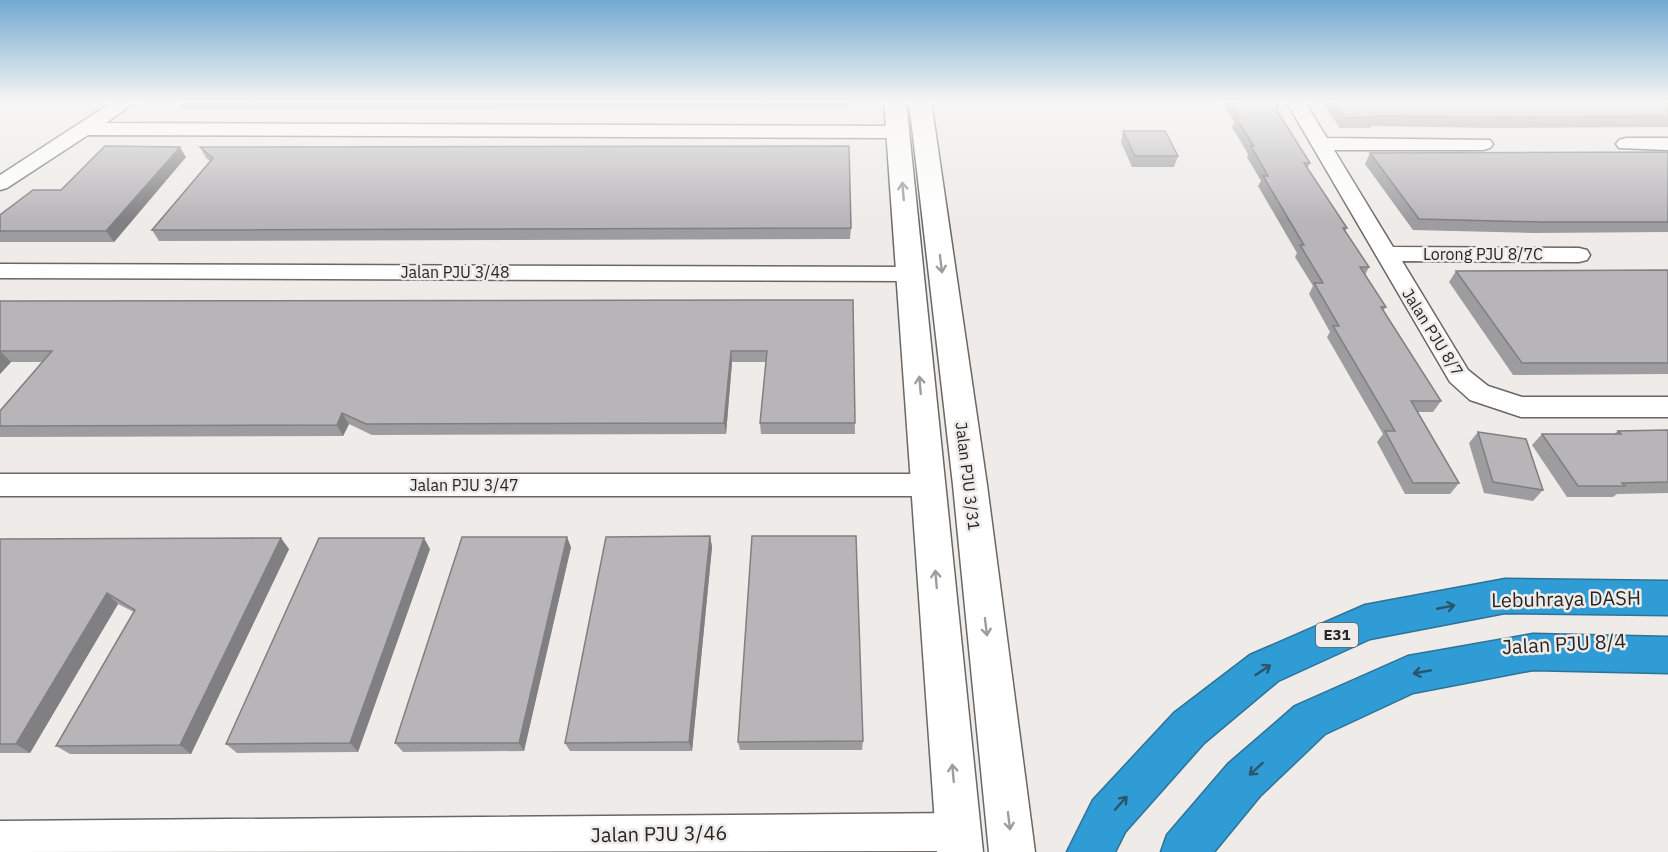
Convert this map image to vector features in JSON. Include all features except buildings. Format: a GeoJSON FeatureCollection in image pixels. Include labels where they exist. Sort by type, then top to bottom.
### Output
{"type":"FeatureCollection","features":[{"type":"Feature","properties":{"kind":"highway","name":"Lebuhraya DASH"},"geometry":{"type":"LineString","coordinates":[[1090,852],[1110,816],[1189,728],[1264,668],[1365,622],[1505,596],[1668,598]]}},
{"type":"Feature","properties":{"kind":"highway"},"geometry":{"type":"LineString","coordinates":[[1184,852],[1245,780],[1310,720],[1408,675],[1533,652],[1668,655]]}},
{"type":"Feature","properties":{"kind":"street"},"geometry":{"type":"LineString","coordinates":[[0,184],[64,141]]}},
{"type":"Feature","properties":{"kind":"street"},"geometry":{"type":"LineString","coordinates":[[899,141],[959,842]]}},
{"type":"Feature","properties":{"kind":"street","name":"Jalan PJU 3/31"},"geometry":{"type":"LineString","coordinates":[[925,141],[970,486],[1012,852]]}},
{"type":"Feature","properties":{"kind":"street","name":"Jalan PJU 8/7"},"geometry":{"type":"LineString","coordinates":[[1318,141],[1459,376],[1479,393],[1521,407],[1668,407]]}},
{"type":"Feature","properties":{"kind":"street"},"geometry":{"type":"LineString","coordinates":[[1320,144],[1483,144]]}},
{"type":"Feature","properties":{"kind":"street"},"geometry":{"type":"LineString","coordinates":[[1626,144],[1668,144]]}},
{"type":"Feature","properties":{"kind":"street","name":"Lorong PJU 8/7C"},"geometry":{"type":"LineString","coordinates":[[1386,254],[1579,255]]}},
{"type":"Feature","properties":{"kind":"street","name":"Jalan PJU 3/48"},"geometry":{"type":"LineString","coordinates":[[0,271],[910,274]]}},
{"type":"Feature","properties":{"kind":"street","name":"Jalan PJU 3/47"},"geometry":{"type":"LineString","coordinates":[[0,485],[928,486]]}},
{"type":"Feature","properties":{"kind":"street","name":"Jalan PJU 8/4"},"geometry":{"type":"LineString","coordinates":[[1461,649],[1668,638]]}},
{"type":"Feature","properties":{"kind":"street","name":"Jalan PJU 3/46"},"geometry":{"type":"LineString","coordinates":[[0,840],[959,842]]}}]}
